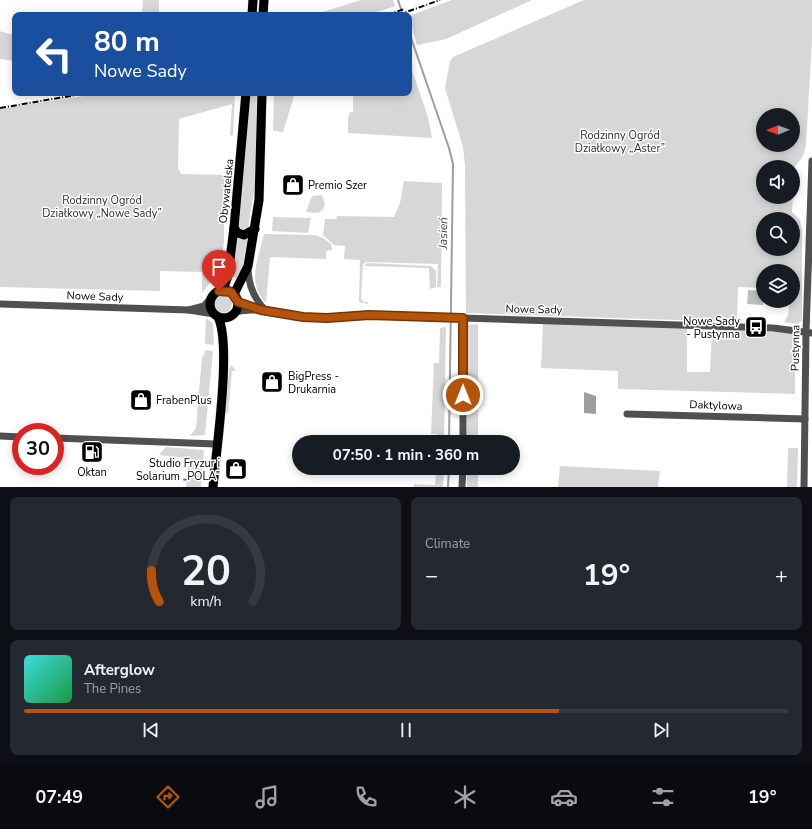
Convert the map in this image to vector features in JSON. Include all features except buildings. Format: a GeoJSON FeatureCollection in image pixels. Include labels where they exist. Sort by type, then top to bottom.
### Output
{"type":"FeatureCollection","features":[{"type":"Feature","properties":{"kind":"main road"},"geometry":{"type":"LineString","coordinates":[[252,12],[253,0]]}},
{"type":"Feature","properties":{"kind":"main road"},"geometry":{"type":"LineString","coordinates":[[263,12],[264,0]]}},
{"type":"Feature","properties":{"kind":"main road","name":"Obywatelska"},"geometry":{"type":"LineString","coordinates":[[223,290],[228,275],[234,228],[246,96]]}},
{"type":"Feature","properties":{"kind":"main road"},"geometry":{"type":"LineString","coordinates":[[213,487],[224,351],[236,298],[248,266],[255,229],[260,186],[262,96]]}},
{"type":"Feature","properties":{"kind":"main road"},"geometry":{"type":"LineString","coordinates":[[234,228],[238,233],[244,235],[255,229]]}},
{"type":"Feature","properties":{"kind":"main road"},"geometry":{"type":"LineString","coordinates":[[224,351],[222,327],[210,307],[210,299],[216,293],[223,290],[236,298]]}},
{"type":"Feature","properties":{"kind":"main road"},"geometry":{"type":"LineString","coordinates":[[216,316],[233,314]]}},
{"type":"Feature","properties":{"kind":"street","name":"Pustynna"},"geometry":{"type":"LineString","coordinates":[[804,487],[812,161]]}},
{"type":"Feature","properties":{"kind":"street"},"geometry":{"type":"LineString","coordinates":[[248,266],[249,279],[254,296],[264,310]]}},
{"type":"Feature","properties":{"kind":"street","name":"Nowe Sady"},"geometry":{"type":"LineString","coordinates":[[236,298],[264,310],[297,317],[327,318],[368,315],[774,328],[809,332]]}},
{"type":"Feature","properties":{"kind":"street","name":"Nowe Sady"},"geometry":{"type":"LineString","coordinates":[[189,310],[204,306],[210,299]]}},
{"type":"Feature","properties":{"kind":"street","name":"Nowe Sady"},"geometry":{"type":"LineString","coordinates":[[0,304],[189,310],[216,316]]}},
{"type":"Feature","properties":{"kind":"street","name":"Nowe Sady"},"geometry":{"type":"LineString","coordinates":[[233,314],[244,310],[264,310]]}},
{"type":"Feature","properties":{"kind":"street"},"geometry":{"type":"LineString","coordinates":[[461,318],[463,435]]}},
{"type":"Feature","properties":{"kind":"street","name":"Daktylowa"},"geometry":{"type":"LineString","coordinates":[[627,414],[805,419]]}},
{"type":"Feature","properties":{"kind":"street"},"geometry":{"type":"LineString","coordinates":[[0,436],[12,437]]}},
{"type":"Feature","properties":{"kind":"street"},"geometry":{"type":"LineString","coordinates":[[64,438],[216,444]]}},
{"type":"Feature","properties":{"kind":"street"},"geometry":{"type":"LineString","coordinates":[[462,487],[463,475]]}},
{"type":"Feature","properties":{"kind":"green space"},"geometry":{"type":"Polygon","coordinates":[[[143,0],[159,0],[159,12],[142,12],[143,0]]]}},
{"type":"Feature","properties":{"kind":"green space"},"geometry":{"type":"Polygon","coordinates":[[[361,0],[393,0],[395,6],[376,12],[323,12],[361,0]]]}},
{"type":"Feature","properties":{"kind":"green space"},"geometry":{"type":"Polygon","coordinates":[[[452,0],[532,0],[446,39],[417,45],[412,27],[412,15],[452,0]]]}},
{"type":"Feature","properties":{"kind":"green space","name":"Rodzinny Ogród Działkowy „Aster”"},"geometry":{"type":"Polygon","coordinates":[[[584,0],[812,0],[812,40],[806,145],[803,156],[800,160],[756,160],[756,204],[793,204],[792,212],[756,212],[756,256],[800,256],[800,220],[802,232],[802,321],[796,324],[784,322],[788,315],[789,308],[800,308],[800,264],[756,264],[756,288],[738,287],[737,322],[466,313],[465,165],[463,147],[445,88],[450,61],[453,57],[584,0]]]}},
{"type":"Feature","properties":{"kind":"green space"},"geometry":{"type":"Polygon","coordinates":[[[0,31],[12,35],[12,61],[0,59],[0,31]]]}},
{"type":"Feature","properties":{"kind":"green space"},"geometry":{"type":"Polygon","coordinates":[[[412,70],[428,117],[432,138],[348,133],[348,118],[350,112],[353,112],[353,96],[412,96],[412,70]]]}},
{"type":"Feature","properties":{"kind":"green space","name":"Rodzinny Ogród Działkowy „Nowe Sady”"},"geometry":{"type":"Polygon","coordinates":[[[84,96],[235,96],[233,136],[230,135],[232,104],[179,119],[178,168],[181,174],[228,175],[228,186],[223,208],[223,220],[219,220],[219,224],[224,224],[224,242],[220,270],[202,293],[202,272],[160,271],[160,291],[0,287],[0,109],[84,96]]]}},
{"type":"Feature","properties":{"kind":"green space"},"geometry":{"type":"Polygon","coordinates":[[[250,96],[257,96],[256,179],[248,228],[243,231],[239,226],[250,96]]]}},
{"type":"Feature","properties":{"kind":"green space"},"geometry":{"type":"Polygon","coordinates":[[[274,96],[294,96],[283,132],[273,131],[274,96]]]}},
{"type":"Feature","properties":{"kind":"green space"},"geometry":{"type":"Polygon","coordinates":[[[404,181],[442,183],[441,287],[437,287],[438,264],[366,262],[363,264],[361,299],[364,302],[368,302],[368,304],[359,302],[360,260],[344,259],[345,246],[334,245],[323,235],[325,219],[336,219],[337,216],[394,217],[400,203],[404,181]]]}},
{"type":"Feature","properties":{"kind":"green space"},"geometry":{"type":"Polygon","coordinates":[[[322,195],[325,204],[324,208],[320,212],[306,212],[312,196],[322,195]]]}},
{"type":"Feature","properties":{"kind":"green space"},"geometry":{"type":"Polygon","coordinates":[[[273,217],[311,218],[308,233],[272,231],[273,217]]]}},
{"type":"Feature","properties":{"kind":"green space"},"geometry":{"type":"Polygon","coordinates":[[[264,234],[315,235],[323,238],[331,244],[332,250],[326,251],[326,259],[270,257],[266,303],[260,295],[255,278],[257,261],[264,234]]]}},
{"type":"Feature","properties":{"kind":"green space"},"geometry":{"type":"Polygon","coordinates":[[[237,238],[248,239],[241,272],[238,279],[232,276],[237,238]]]}},
{"type":"Feature","properties":{"kind":"green space"},"geometry":{"type":"Polygon","coordinates":[[[367,263],[431,266],[436,271],[436,287],[430,289],[429,268],[364,266],[367,263]]]}},
{"type":"Feature","properties":{"kind":"green space"},"geometry":{"type":"Polygon","coordinates":[[[223,295],[229,298],[232,304],[229,310],[223,313],[217,310],[214,304],[217,298],[223,295]]]}},
{"type":"Feature","properties":{"kind":"green space"},"geometry":{"type":"Polygon","coordinates":[[[206,318],[213,324],[214,345],[205,344],[206,318]]]}},
{"type":"Feature","properties":{"kind":"green space"},"geometry":{"type":"Polygon","coordinates":[[[543,323],[687,327],[687,372],[710,372],[712,329],[791,333],[795,335],[795,394],[618,389],[618,371],[541,368],[543,323]]]}},
{"type":"Feature","properties":{"kind":"green space"},"geometry":{"type":"Polygon","coordinates":[[[478,324],[478,435],[467,435],[467,325],[478,324]]]}},
{"type":"Feature","properties":{"kind":"green space"},"geometry":{"type":"Polygon","coordinates":[[[446,327],[444,435],[431,434],[434,363],[439,363],[440,328],[446,327]]]}},
{"type":"Feature","properties":{"kind":"green space"},"geometry":{"type":"Polygon","coordinates":[[[205,350],[213,351],[205,435],[190,436],[196,428],[202,356],[204,356],[205,350]]]}},
{"type":"Feature","properties":{"kind":"green space"},"geometry":{"type":"Polygon","coordinates":[[[231,365],[235,371],[232,371],[228,414],[226,412],[229,369],[231,365]]]}},
{"type":"Feature","properties":{"kind":"green space"},"geometry":{"type":"Polygon","coordinates":[[[166,447],[204,450],[201,487],[186,487],[188,464],[186,458],[159,455],[166,447]]]}},
{"type":"Feature","properties":{"kind":"green space"},"geometry":{"type":"Polygon","coordinates":[[[788,448],[798,448],[797,487],[787,487],[788,448]]]}},
{"type":"Feature","properties":{"kind":"green space"},"geometry":{"type":"Polygon","coordinates":[[[560,466],[660,471],[658,487],[558,487],[560,466]]]}},
{"type":"Feature","properties":{"kind":"green space"},"geometry":{"type":"Polygon","coordinates":[[[436,475],[444,475],[443,487],[414,487],[414,484],[435,485],[436,475]]]}},
{"type":"Feature","properties":{"kind":"green space"},"geometry":{"type":"Polygon","coordinates":[[[467,475],[478,475],[478,487],[467,487],[467,475]]]}},
{"type":"Feature","properties":{"kind":"shaded area"},"geometry":{"type":"Polygon","coordinates":[[[584,392],[596,396],[596,414],[584,413],[584,392]]]}},
{"type":"Feature","properties":{"kind":"waterway","name":"Jasień"},"geometry":{"type":"LineString","coordinates":[[398,0],[402,12]]}},
{"type":"Feature","properties":{"kind":"waterway","name":"Jasień"},"geometry":{"type":"LineString","coordinates":[[412,41],[449,148],[453,164],[449,435]]}},
{"type":"Feature","properties":{"kind":"waterway","name":"Jasień"},"geometry":{"type":"LineString","coordinates":[[448,487],[449,475]]}},
{"type":"Feature","properties":{"kind":"railway"},"geometry":{"type":"LineString","coordinates":[[406,12],[440,0]]}},
{"type":"Feature","properties":{"kind":"railway"},"geometry":{"type":"LineString","coordinates":[[396,12],[404,9]]}},
{"type":"Feature","properties":{"kind":"railway"},"geometry":{"type":"LineString","coordinates":[[0,108],[70,96]]}},
{"type":"Feature","properties":{"kind":"place","name":"Premio Szer"},"geometry":{"type":"Point","coordinates":[293,185]}},
{"type":"Feature","properties":{"kind":"place","name":"Nowe Sady - Pustynna"},"geometry":{"type":"Point","coordinates":[756,327]}},
{"type":"Feature","properties":{"kind":"place","name":"BigPress - Drukarnia"},"geometry":{"type":"Point","coordinates":[272,382]}},
{"type":"Feature","properties":{"kind":"place","name":"FrabenPlus"},"geometry":{"type":"Point","coordinates":[141,400]}},
{"type":"Feature","properties":{"kind":"place","name":"Oktan"},"geometry":{"type":"Point","coordinates":[92,452]}},
{"type":"Feature","properties":{"kind":"place","name":"Studio Fryzur i Solarium „POLA”"},"geometry":{"type":"Point","coordinates":[236,469]}},
{"type":"Feature","properties":{"kind":"route"},"geometry":{"type":"LineString","coordinates":[[219,291],[223,290],[231,292],[234,294],[238,302],[257,307],[261,310],[297,317],[327,318],[369,315],[463,318],[463,395]]}}]}
